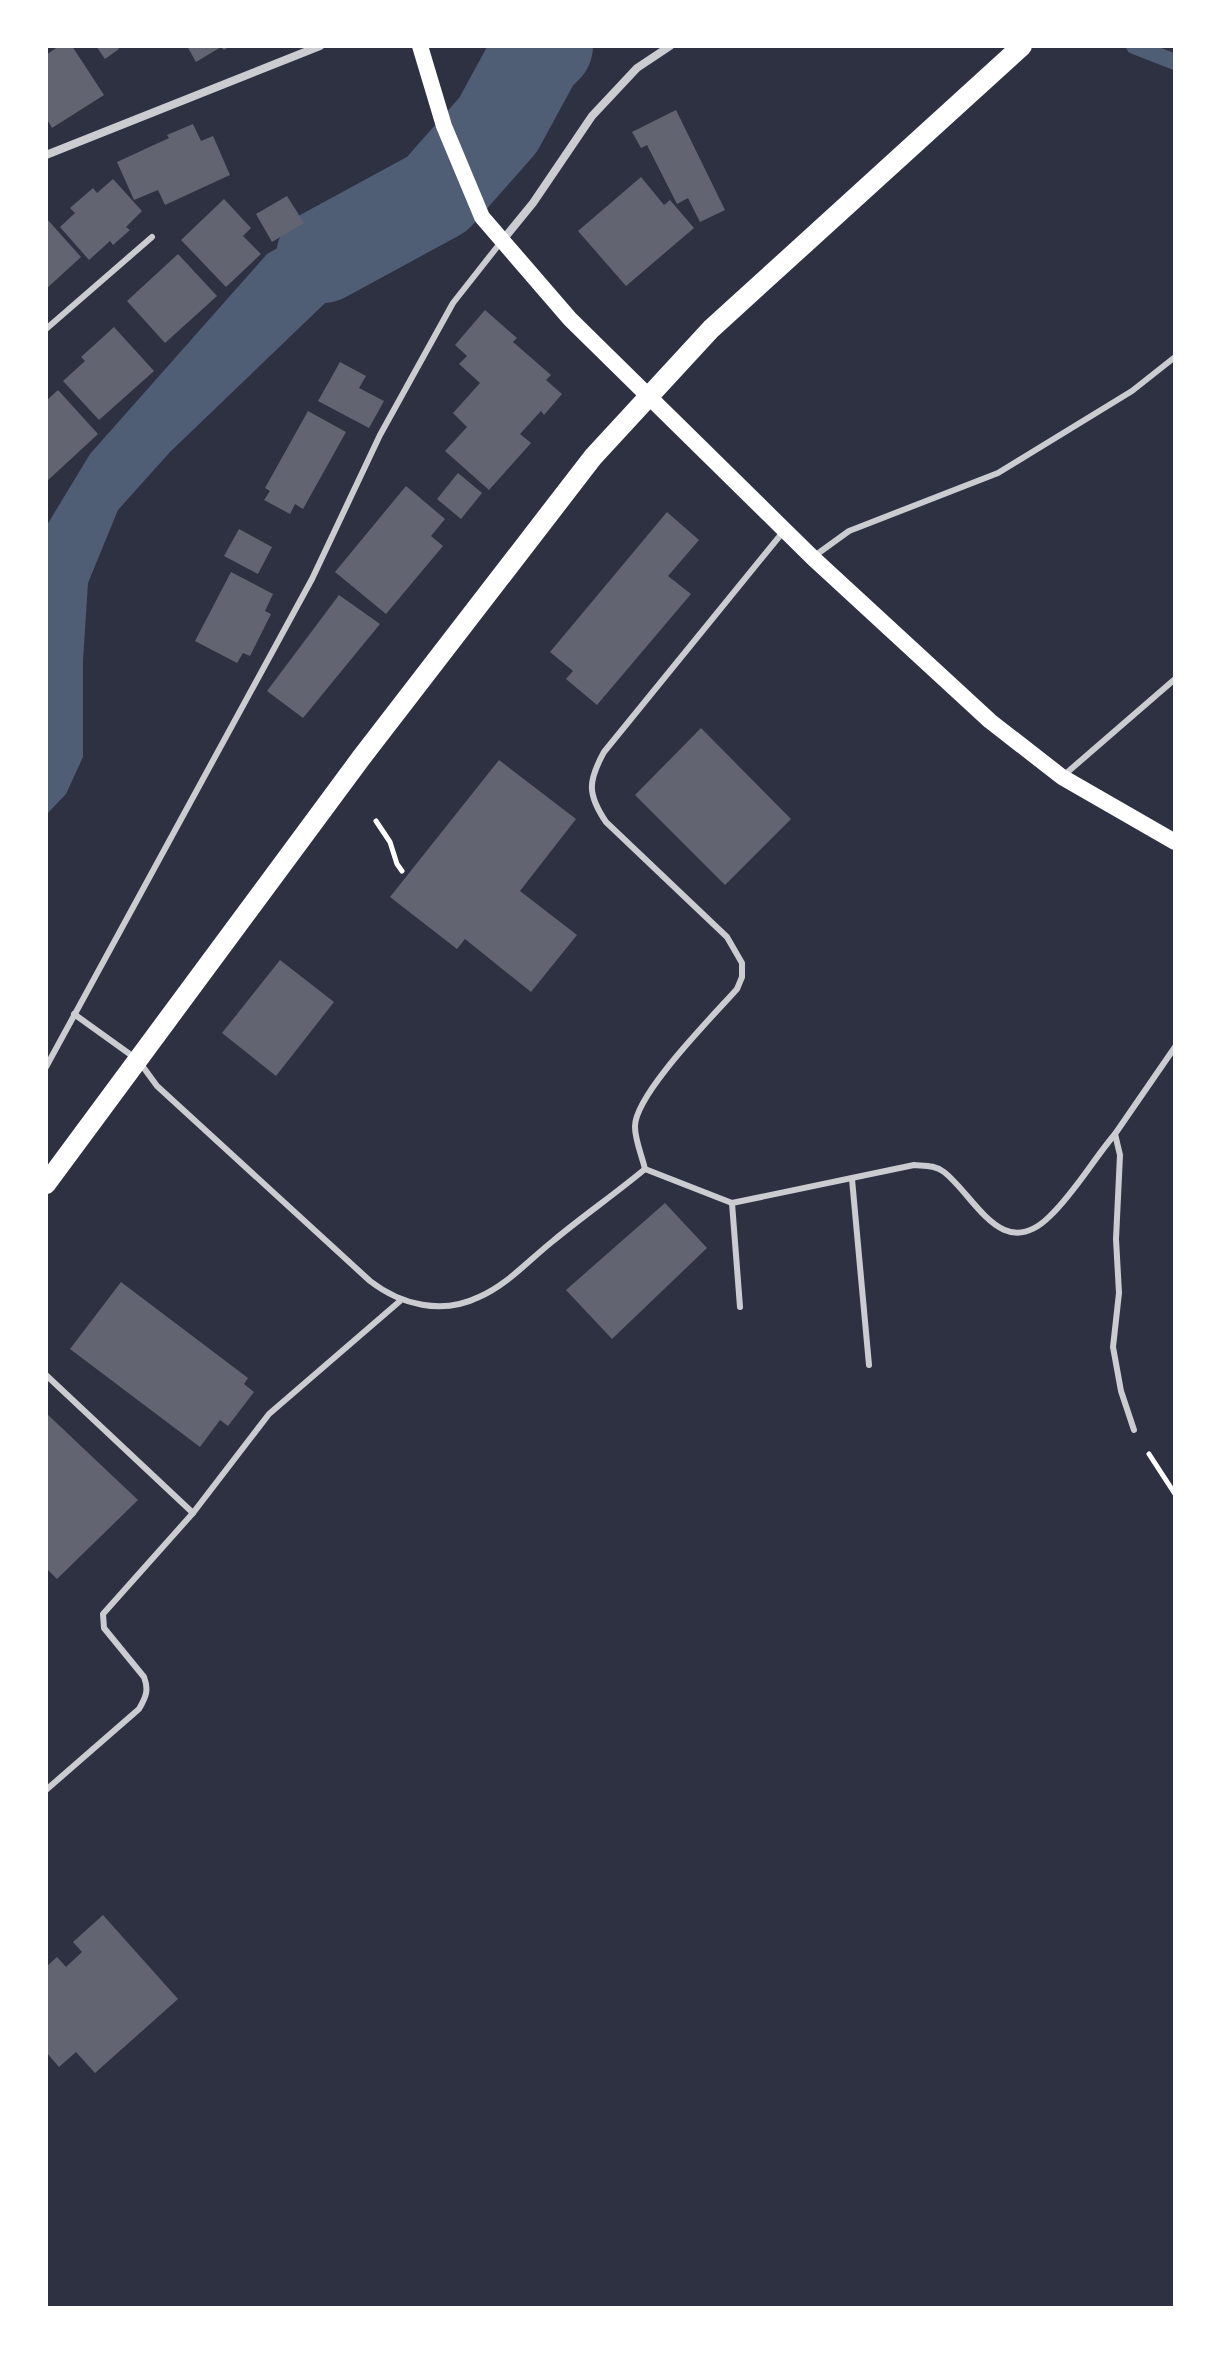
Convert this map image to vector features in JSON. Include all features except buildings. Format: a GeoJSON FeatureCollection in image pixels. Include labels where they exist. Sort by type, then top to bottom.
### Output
{"type":"FeatureCollection","features":[{"type":"Feature","properties":{"kind":"main road"},"geometry":{"type":"LineString","coordinates":[[420,46],[444,126],[482,217],[570,319],[813,558],[990,721],[1062,777],[1175,842]]}},
{"type":"Feature","properties":{"kind":"main road"},"geometry":{"type":"LineString","coordinates":[[46,1184],[361,758],[593,457],[711,329],[1022,46]]}},
{"type":"Feature","properties":{"kind":"street"},"geometry":{"type":"LineString","coordinates":[[46,155],[320,46]]}},
{"type":"Feature","properties":{"kind":"street"},"geometry":{"type":"LineString","coordinates":[[501,242],[533,203],[592,116],[637,68],[670,46]]}},
{"type":"Feature","properties":{"kind":"lane"},"geometry":{"type":"LineString","coordinates":[[46,329],[152,237]]}},
{"type":"Feature","properties":{"kind":"lane"},"geometry":{"type":"LineString","coordinates":[[46,1067],[312,579],[387,422],[453,303],[501,242]]}},
{"type":"Feature","properties":{"kind":"lane"},"geometry":{"type":"LineString","coordinates":[[813,558],[849,531],[998,473],[1132,391],[1175,357]]}},
{"type":"Feature","properties":{"kind":"lane"},"geometry":{"type":"LineString","coordinates":[[645,1169],[635,1125],[638,1112],[652,1087],[737,989],[742,977],[742,963],[727,937],[606,822],[594,803],[592,780],[604,752],[785,530]]}},
{"type":"Feature","properties":{"kind":"lane"},"geometry":{"type":"LineString","coordinates":[[1062,777],[1175,679]]}},
{"type":"Feature","properties":{"kind":"lane"},"geometry":{"type":"LineString","coordinates":[[74,1014],[138,1060],[157,1086],[370,1281],[400,1301],[454,1305],[480,1297],[645,1169]]}},
{"type":"Feature","properties":{"kind":"lane"},"geometry":{"type":"LineString","coordinates":[[645,1169],[732,1203],[914,1165],[932,1166],[943,1171],[991,1223],[1005,1231],[1019,1232],[1035,1228],[1050,1216],[1115,1134],[1175,1047]]}},
{"type":"Feature","properties":{"kind":"lane"},"geometry":{"type":"LineString","coordinates":[[1115,1134],[1120,1155],[1116,1239],[1119,1293],[1113,1347],[1121,1391],[1134,1430]]}},
{"type":"Feature","properties":{"kind":"lane"},"geometry":{"type":"LineString","coordinates":[[852,1179],[869,1365]]}},
{"type":"Feature","properties":{"kind":"lane"},"geometry":{"type":"LineString","coordinates":[[732,1203],[740,1307]]}},
{"type":"Feature","properties":{"kind":"lane"},"geometry":{"type":"LineString","coordinates":[[46,1790],[139,1709],[145,1698],[148,1687],[144,1677],[104,1628],[103,1614],[193,1513],[269,1414],[400,1301]]}},
{"type":"Feature","properties":{"kind":"lane"},"geometry":{"type":"LineString","coordinates":[[46,1375],[193,1513]]}},
{"type":"Feature","properties":{"kind":"path"},"geometry":{"type":"LineString","coordinates":[[376,821],[390,842],[402,871]]}},
{"type":"Feature","properties":{"kind":"path"},"geometry":{"type":"LineString","coordinates":[[1134,1430],[1175,1494]]}},
{"type":"Feature","properties":{"kind":"water"},"geometry":{"type":"Polygon","coordinates":[[[516,46],[580,46],[543,83],[513,175],[475,121],[516,46]]]}},
{"type":"Feature","properties":{"kind":"water"},"geometry":{"type":"Polygon","coordinates":[[[425,164],[451,235],[346,283],[170,452],[118,510],[88,583],[83,661],[83,757],[66,794],[46,815],[47,525],[90,454],[267,254],[425,164]]]}},
{"type":"Feature","properties":{"kind":"waterway"},"geometry":{"type":"LineString","coordinates":[[323,256],[437,194],[498,125],[535,57],[546,46]]}},
{"type":"Feature","properties":{"kind":"waterway"},"geometry":{"type":"LineString","coordinates":[[1134,46],[1175,62]]}}]}
